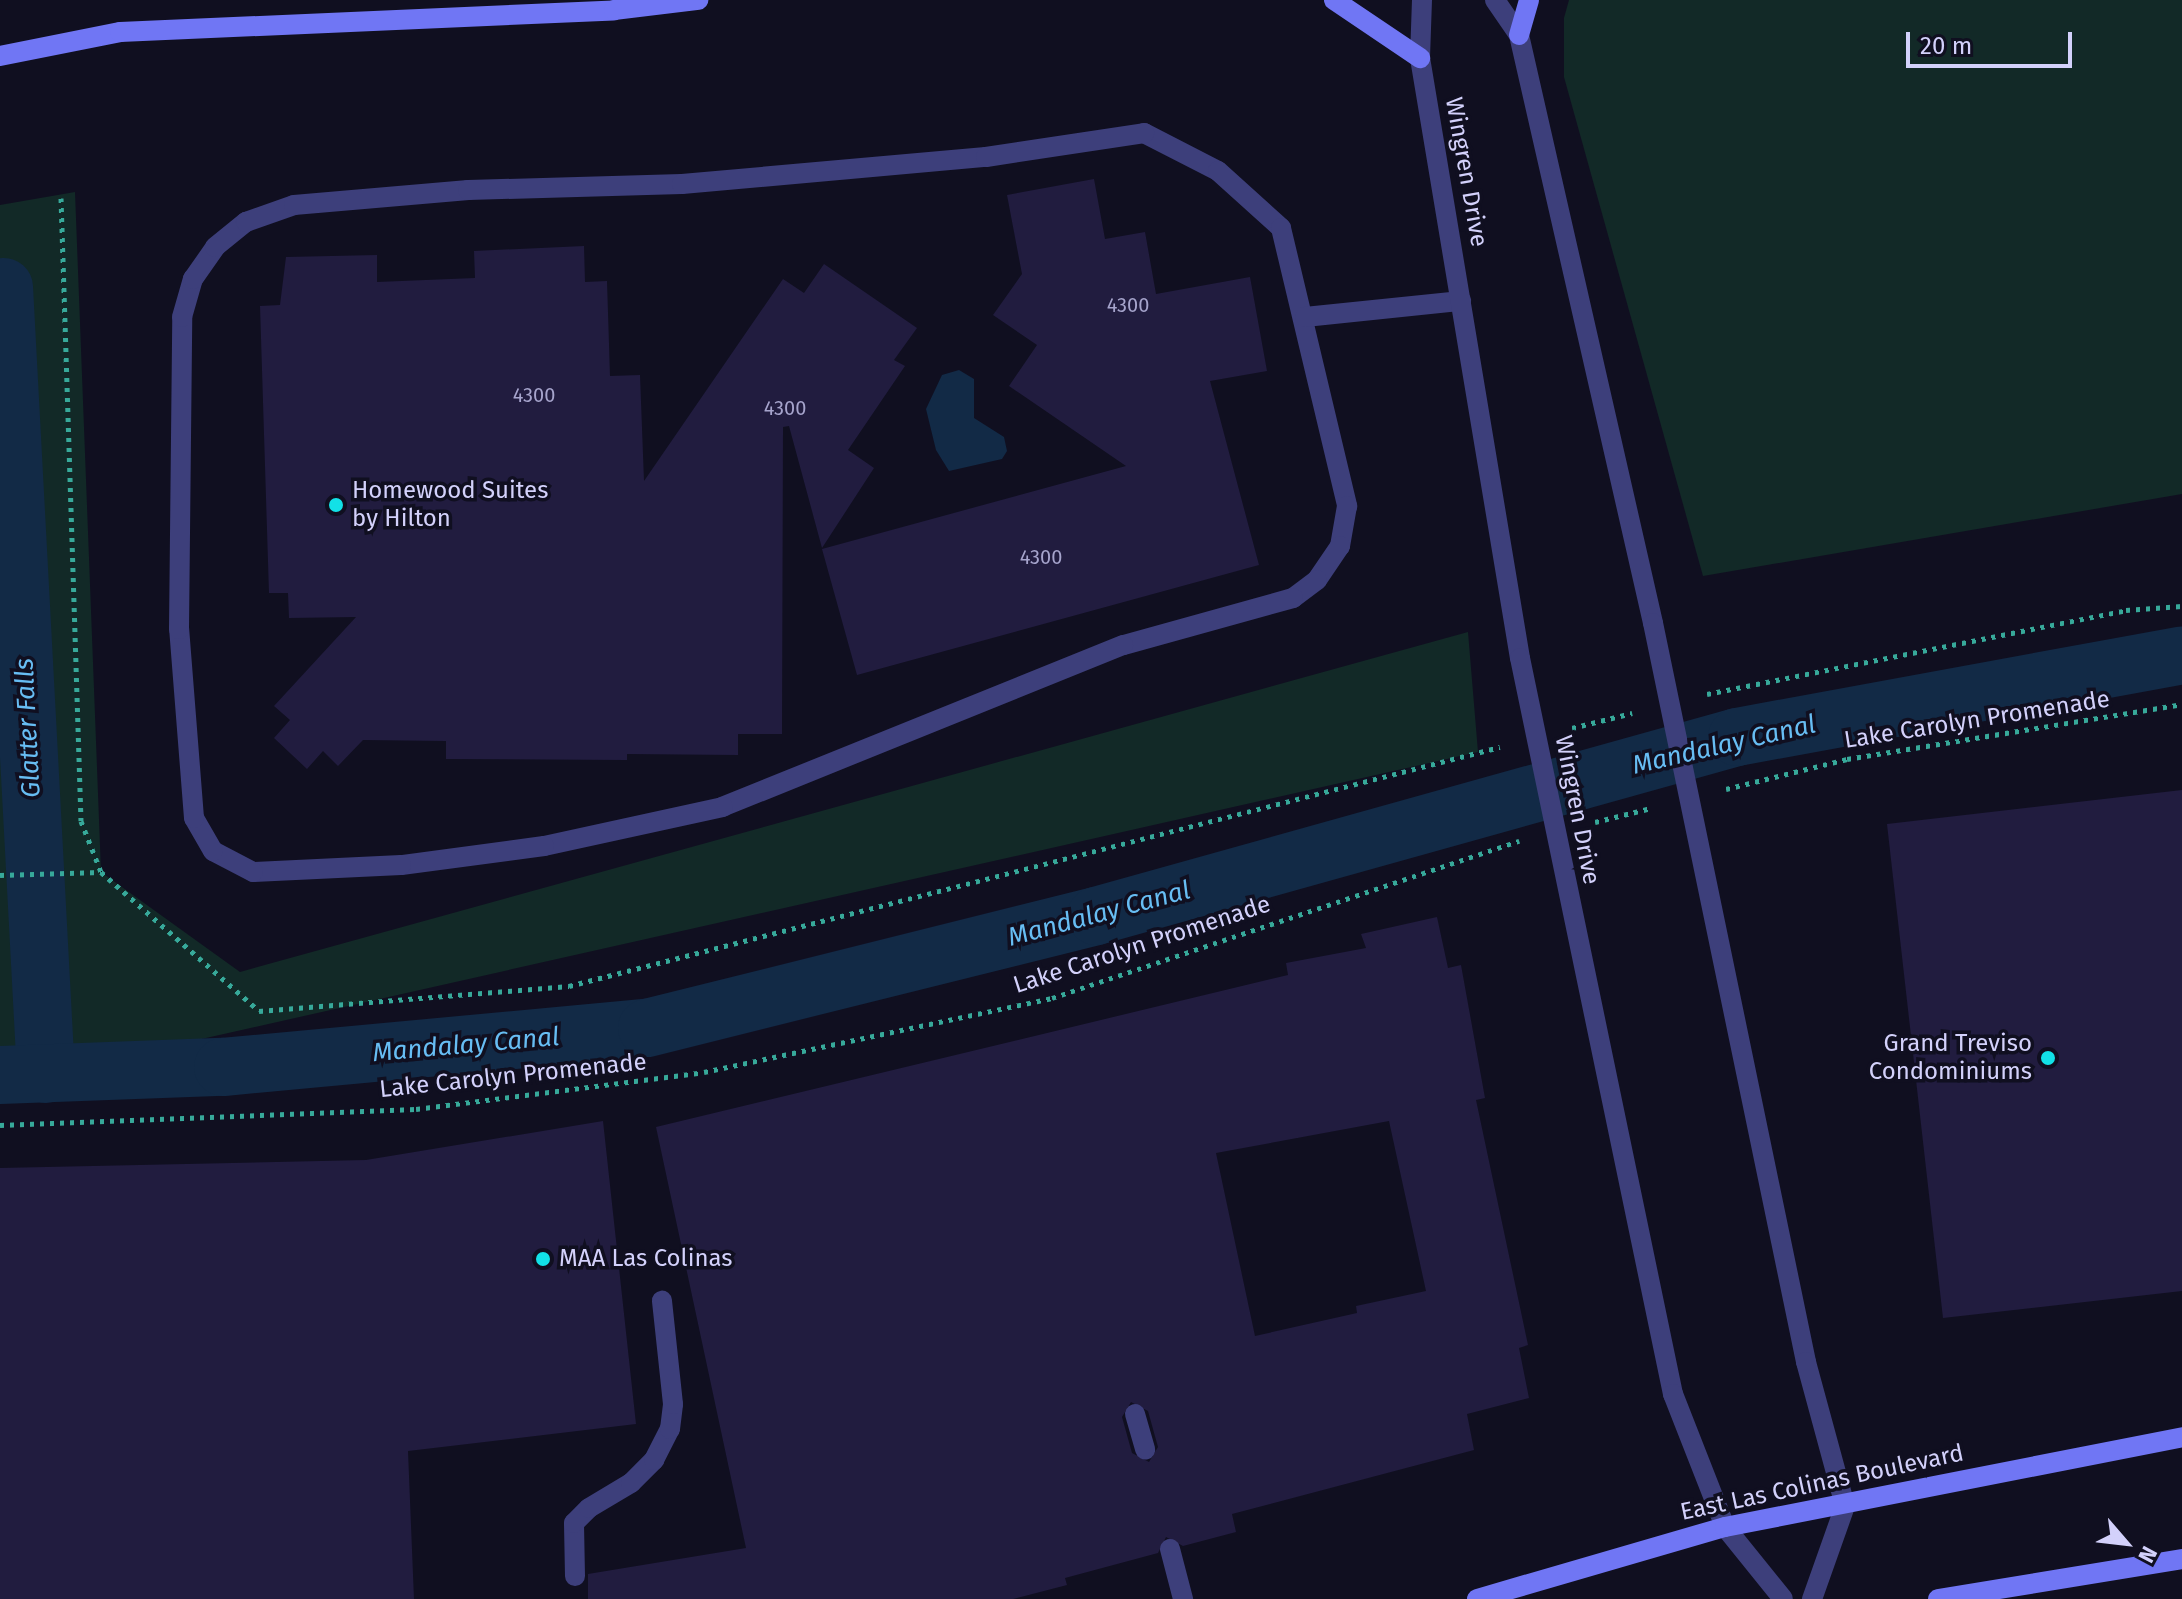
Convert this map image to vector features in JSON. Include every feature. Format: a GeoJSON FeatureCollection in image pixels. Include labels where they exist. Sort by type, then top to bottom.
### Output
{"type":"FeatureCollection","features":[{"type":"Feature","properties":{"kind":"main road"},"geometry":{"type":"LineString","coordinates":[[0,56],[120,32],[614,10],[698,0]]}},
{"type":"Feature","properties":{"kind":"main road"},"geometry":{"type":"LineString","coordinates":[[1334,0],[1420,58]]}},
{"type":"Feature","properties":{"kind":"main road"},"geometry":{"type":"LineString","coordinates":[[1519,35],[1529,0]]}},
{"type":"Feature","properties":{"kind":"main road","name":"East Las Colinas Boulevard"},"geometry":{"type":"LineString","coordinates":[[1477,1599],[1725,1527],[1845,1506],[2182,1437]]}},
{"type":"Feature","properties":{"kind":"main road"},"geometry":{"type":"LineString","coordinates":[[1938,1599],[2182,1559]]}},
{"type":"Feature","properties":{"kind":"street","name":"Wingren Drive"},"geometry":{"type":"LineString","coordinates":[[1422,0],[1420,58],[1520,658],[1673,1394],[1725,1527],[1783,1599]]}},
{"type":"Feature","properties":{"kind":"street"},"geometry":{"type":"LineString","coordinates":[[1495,0],[1519,35],[1653,623],[1692,826],[1806,1362],[1845,1506],[1812,1599]]}},
{"type":"Feature","properties":{"kind":"street"},"geometry":{"type":"LineString","coordinates":[[1144,133],[1218,171],[1281,228],[1305,317],[1347,506],[1340,546],[1317,580],[1293,598],[1123,645],[723,807],[544,846],[401,865],[253,872],[213,851],[194,818],[179,629],[182,317],[193,279],[215,247],[246,222],[294,205],[468,190],[682,184],[986,157],[1144,133]]}},
{"type":"Feature","properties":{"kind":"street"},"geometry":{"type":"LineString","coordinates":[[1305,317],[1461,301]]}},
{"type":"Feature","properties":{"kind":"street"},"geometry":{"type":"LineString","coordinates":[[575,1576],[574,1523],[589,1508],[631,1483],[654,1460],[670,1429],[673,1404],[662,1301]]}},
{"type":"Feature","properties":{"kind":"street"},"geometry":{"type":"LineString","coordinates":[[1135,1414],[1145,1450]]}},
{"type":"Feature","properties":{"kind":"street"},"geometry":{"type":"LineString","coordinates":[[1170,1549],[1183,1599]]}},
{"type":"Feature","properties":{"kind":"path","name":"Lake Carolyn Promenade"},"geometry":{"type":"LineString","coordinates":[[1710,793],[1847,759],[2182,704]]}},
{"type":"Feature","properties":{"kind":"path"},"geometry":{"type":"LineString","coordinates":[[1589,824],[1665,805]]}},
{"type":"Feature","properties":{"kind":"path","name":"Lake Carolyn Promenade"},"geometry":{"type":"LineString","coordinates":[[0,1125],[416,1109],[704,1072],[1052,998],[1528,839]]}},
{"type":"Feature","properties":{"kind":"path"},"geometry":{"type":"LineString","coordinates":[[0,875],[101,872]]}},
{"type":"Feature","properties":{"kind":"green space"},"geometry":{"type":"Polygon","coordinates":[[[1569,0],[2182,0],[2182,494],[1703,576],[1564,77],[1564,18],[1569,0]]]}},
{"type":"Feature","properties":{"kind":"green space"},"geometry":{"type":"Polygon","coordinates":[[[75,192],[101,872],[240,972],[1468,632],[1478,752],[46,1074],[0,1076],[0,205],[75,192]]]}},
{"type":"Feature","properties":{"kind":"water"},"geometry":{"type":"Polygon","coordinates":[[[959,370],[974,379],[974,418],[1004,437],[1007,451],[1002,459],[949,471],[936,450],[926,409],[942,375],[959,370]]]}},
{"type":"Feature","properties":{"kind":"building"},"geometry":{"type":"Polygon","coordinates":[[[1094,179],[1105,239],[1145,232],[1156,294],[1250,277],[1267,371],[1210,381],[1259,565],[857,675],[822,549],[1126,466],[1009,386],[1037,345],[993,315],[1022,274],[1007,195],[1094,179]]]}},
{"type":"Feature","properties":{"kind":"building"},"geometry":{"type":"Polygon","coordinates":[[[584,246],[585,282],[607,281],[610,376],[640,375],[644,481],[783,279],[804,293],[824,264],[917,328],[894,360],[905,366],[848,450],[874,468],[822,548],[789,426],[783,427],[782,734],[738,734],[738,755],[627,754],[627,760],[446,759],[446,741],[363,740],[338,766],[323,751],[307,769],[274,738],[290,720],[274,706],[356,617],[289,618],[288,593],[269,593],[260,306],[280,305],[286,257],[377,255],[377,282],[475,278],[474,251],[584,246]]]}},
{"type":"Feature","properties":{"kind":"building","name":"Grand Treviso Condominiums"},"geometry":{"type":"Polygon","coordinates":[[[2182,790],[2182,1291],[1943,1318],[1887,824],[2182,790]]]}},
{"type":"Feature","properties":{"kind":"building","name":"MAA Las Colinas"},"geometry":{"type":"Polygon","coordinates":[[[1437,917],[1448,968],[1461,965],[1485,1098],[1476,1100],[1528,1345],[1519,1348],[1529,1398],[1467,1414],[1474,1450],[1232,1514],[1236,1532],[1183,1546],[1166,1537],[1158,1553],[1065,1578],[1067,1585],[1013,1599],[588,1599],[588,1574],[746,1548],[656,1127],[1288,975],[1286,963],[1366,948],[1361,934],[1437,917]],[[1389,1121],[1216,1153],[1255,1336],[1357,1313],[1356,1306],[1426,1291],[1389,1121]],[[1131,1402],[1122,1417],[1132,1453],[1149,1462],[1158,1447],[1148,1411],[1131,1402]]]}},
{"type":"Feature","properties":{"kind":"building"},"geometry":{"type":"Polygon","coordinates":[[[603,1121],[636,1424],[408,1451],[414,1599],[0,1599],[0,1168],[366,1160],[603,1121]]]}},
{"type":"Feature","properties":{"kind":"waterway","name":"Glatter Falls"},"geometry":{"type":"LineString","coordinates":[[4,287],[46,1074]]}},
{"type":"Feature","properties":{"kind":"waterway","name":"Mandalay Canal"},"geometry":{"type":"LineString","coordinates":[[0,1075],[223,1067],[647,1028],[1096,916],[1737,737],[2182,655]]}},
{"type":"Feature","properties":{"kind":"place","name":"Homewood Suites by Hilton"},"geometry":{"type":"Point","coordinates":[336,505]}},
{"type":"Feature","properties":{"kind":"place","name":"Grand Treviso Condominiums"},"geometry":{"type":"Point","coordinates":[2048,1058]}},
{"type":"Feature","properties":{"kind":"place","name":"MAA Las Colinas"},"geometry":{"type":"Point","coordinates":[543,1259]}}]}
